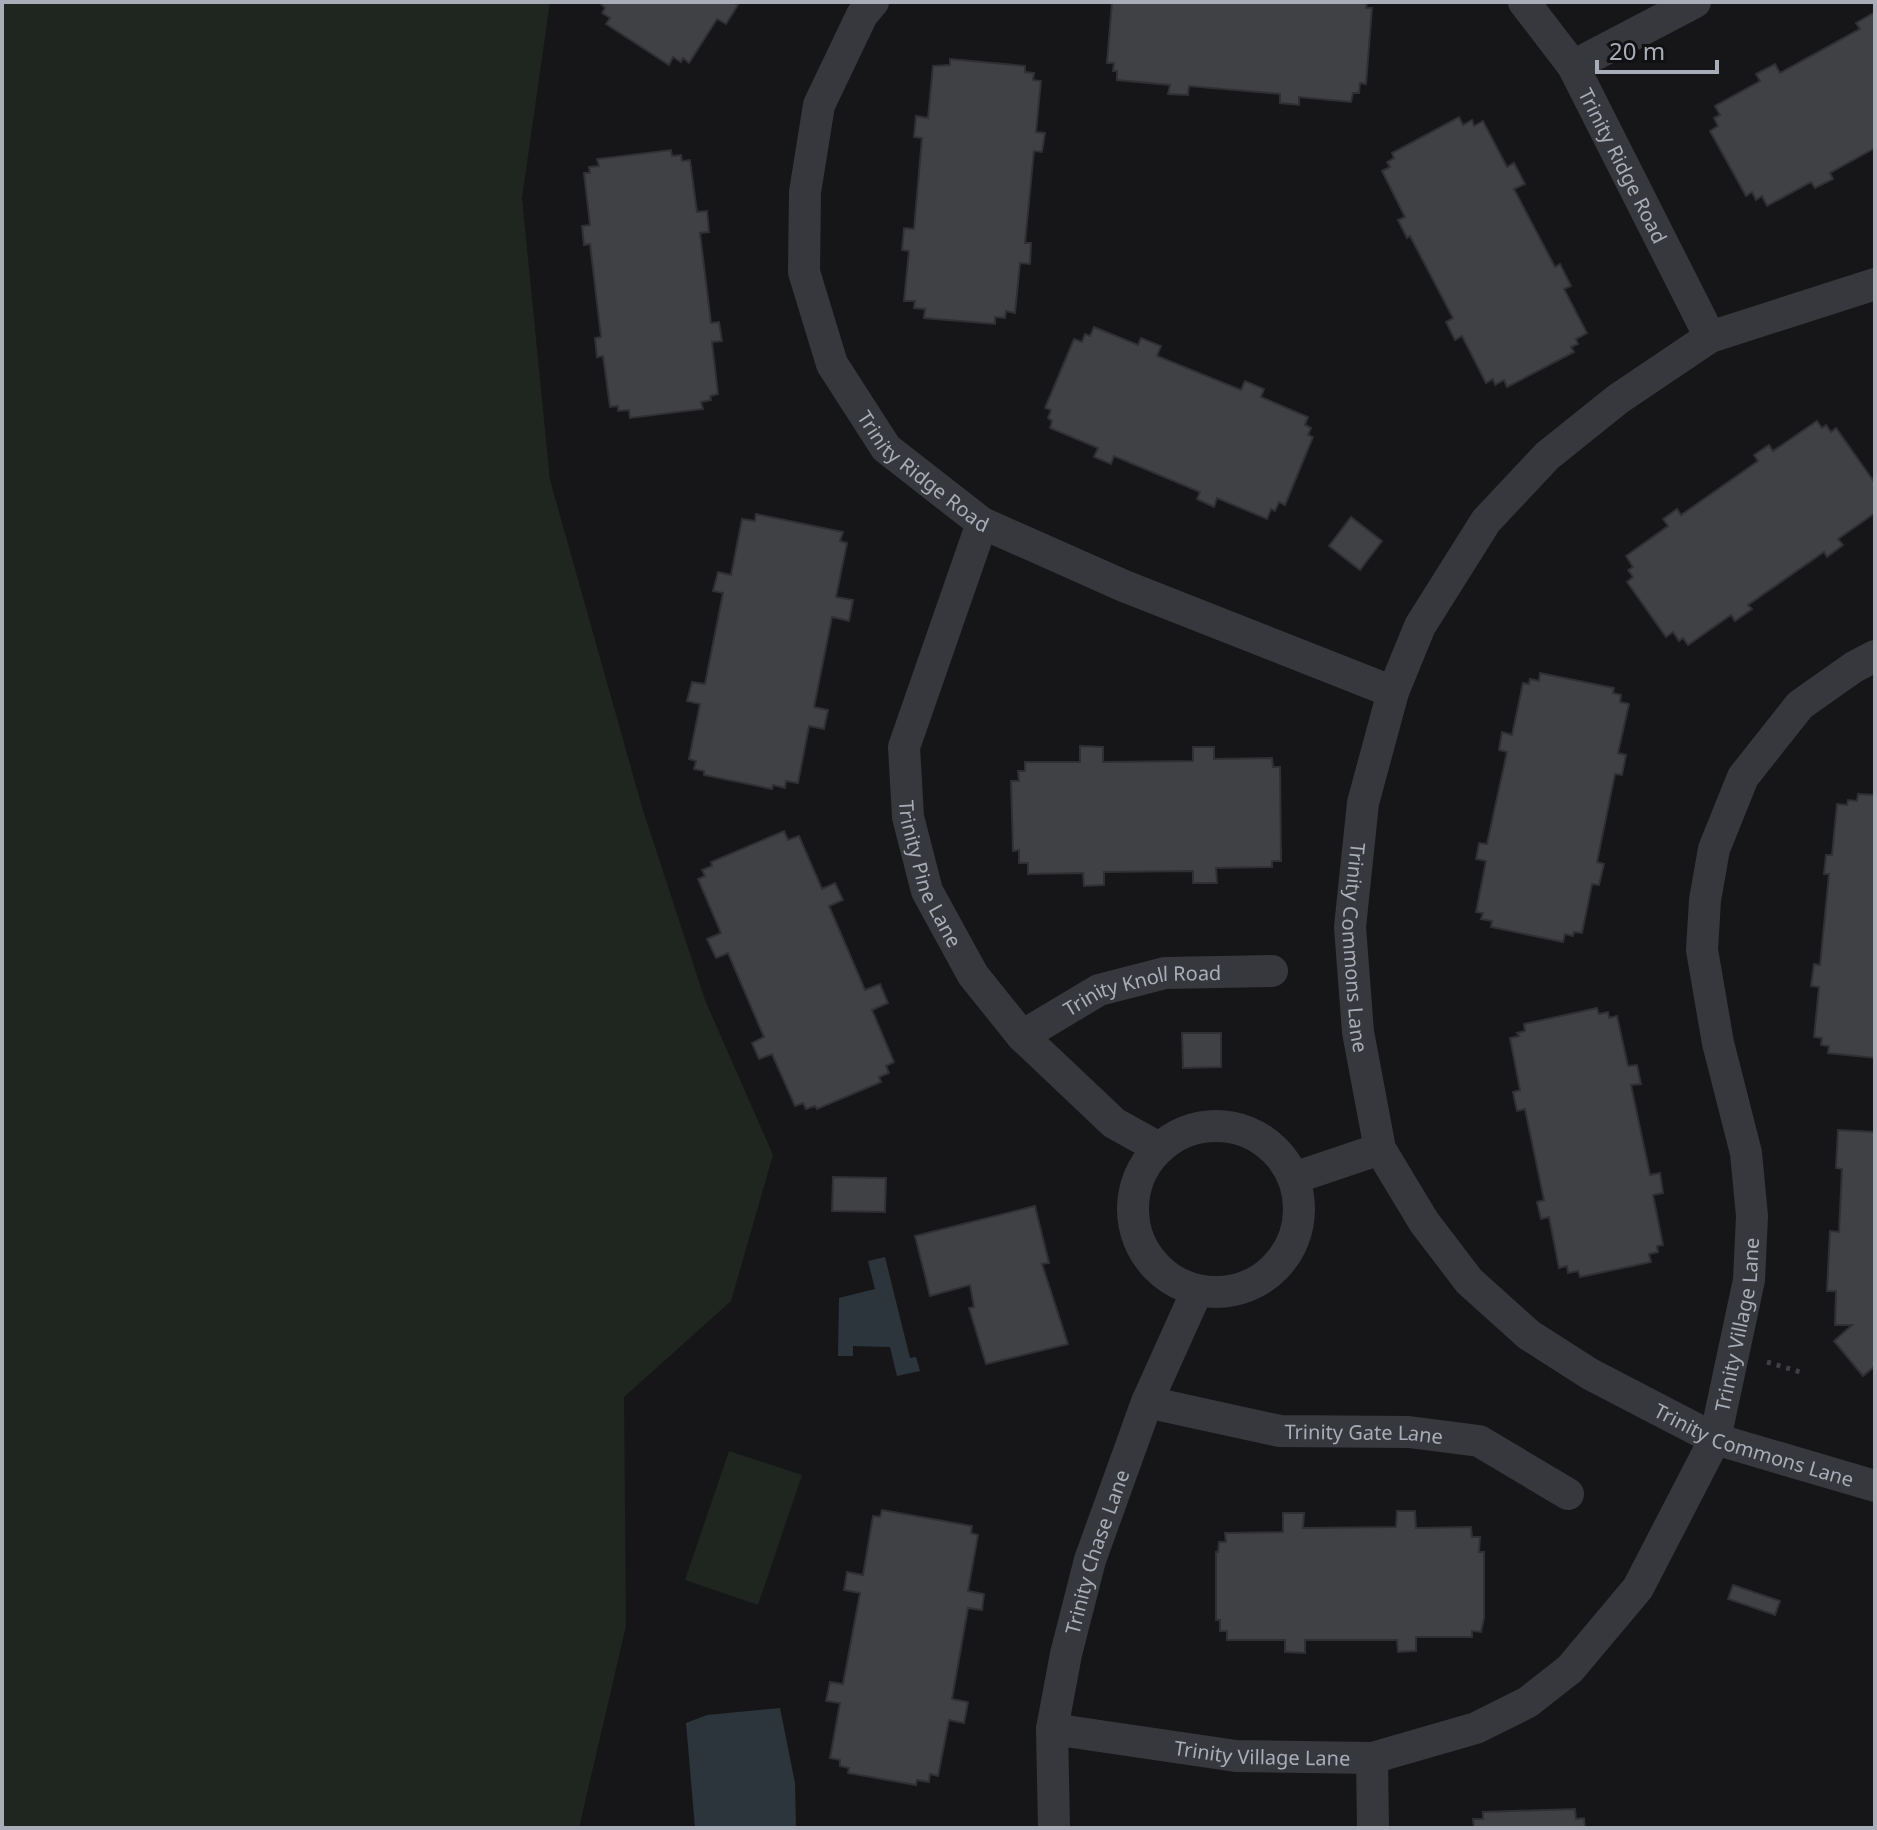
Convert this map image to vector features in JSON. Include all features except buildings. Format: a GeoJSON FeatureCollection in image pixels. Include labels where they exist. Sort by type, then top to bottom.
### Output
{"type":"FeatureCollection","features":[{"type":"Feature","properties":{"kind":"street","name":"Trinity Ridge Road"},"geometry":{"type":"LineString","coordinates":[[873,2],[862,15],[819,105],[805,192],[804,272],[832,364],[886,448],[982,523],[1124,586],[1393,692]]}},
{"type":"Feature","properties":{"kind":"street","name":"Trinity Ridge Road"},"geometry":{"type":"LineString","coordinates":[[1524,2],[1573,66],[1710,337]]}},
{"type":"Feature","properties":{"kind":"street"},"geometry":{"type":"LineString","coordinates":[[1573,66],[1695,2]]}},
{"type":"Feature","properties":{"kind":"street","name":"Trinity Commons Lane"},"geometry":{"type":"LineString","coordinates":[[1875,284],[1710,337],[1618,399],[1547,456],[1486,521],[1420,626],[1393,692],[1363,803],[1350,927],[1358,1032],[1380,1149],[1424,1222],[1469,1281],[1529,1335],[1590,1374],[1715,1439],[1875,1486]]}},
{"type":"Feature","properties":{"kind":"street","name":"Trinity Pine Lane"},"geometry":{"type":"LineString","coordinates":[[982,523],[904,747],[908,817],[927,891],[973,975],[1022,1036],[1114,1123],[1159,1148]]}},
{"type":"Feature","properties":{"kind":"street","name":"Trinity Village Lane"},"geometry":{"type":"LineString","coordinates":[[1052,1729],[1236,1756],[1372,1758],[1476,1728],[1528,1702],[1570,1669],[1638,1588],[1715,1439],[1749,1280],[1752,1216],[1746,1153],[1718,1043],[1702,950],[1705,900],[1714,849],[1743,777],[1800,705],[1875,656]]}},
{"type":"Feature","properties":{"kind":"street","name":"Trinity Knoll Road"},"geometry":{"type":"LineString","coordinates":[[1022,1036],[1099,990],[1112,986],[1165,973],[1272,971]]}},
{"type":"Feature","properties":{"kind":"street"},"geometry":{"type":"LineString","coordinates":[[1208,1126],[1234,1127],[1259,1137],[1280,1155],[1294,1178],[1299,1203],[1297,1229],[1287,1254],[1270,1274],[1248,1287],[1223,1293],[1197,1291],[1173,1281],[1154,1264],[1140,1242],[1133,1218],[1135,1192],[1144,1168],[1159,1148],[1182,1133],[1208,1126]]}},
{"type":"Feature","properties":{"kind":"street"},"geometry":{"type":"LineString","coordinates":[[1294,1178],[1380,1149]]}},
{"type":"Feature","properties":{"kind":"street","name":"Trinity Chase Lane"},"geometry":{"type":"LineString","coordinates":[[1054,1828],[1052,1729],[1066,1654],[1090,1560],[1147,1402],[1197,1291]]}},
{"type":"Feature","properties":{"kind":"street","name":"Trinity Gate Lane"},"geometry":{"type":"LineString","coordinates":[[1147,1402],[1280,1431],[1409,1432],[1479,1441],[1568,1494]]}},
{"type":"Feature","properties":{"kind":"street"},"geometry":{"type":"LineString","coordinates":[[1372,1758],[1373,1828]]}},
{"type":"Feature","properties":{"kind":"shaded area"},"geometry":{"type":"Polygon","coordinates":[[[2,2],[550,2],[522,198],[550,480],[642,807],[705,1000],[773,1155],[731,1301],[624,1397],[626,1626],[579,1828],[2,1828],[2,2]]]}},
{"type":"Feature","properties":{"kind":"shaded area"},"geometry":{"type":"Polygon","coordinates":[[[885,1257],[910,1358],[916,1357],[920,1371],[897,1376],[890,1347],[853,1346],[853,1356],[838,1356],[839,1298],[875,1289],[868,1261],[885,1257]]]}},
{"type":"Feature","properties":{"kind":"shaded area"},"geometry":{"type":"Polygon","coordinates":[[[729,1451],[802,1475],[758,1605],[685,1580],[729,1451]]]}},
{"type":"Feature","properties":{"kind":"shaded area"},"geometry":{"type":"Polygon","coordinates":[[[780,1708],[795,1783],[796,1828],[695,1828],[686,1723],[707,1715],[780,1708]]]}}]}
